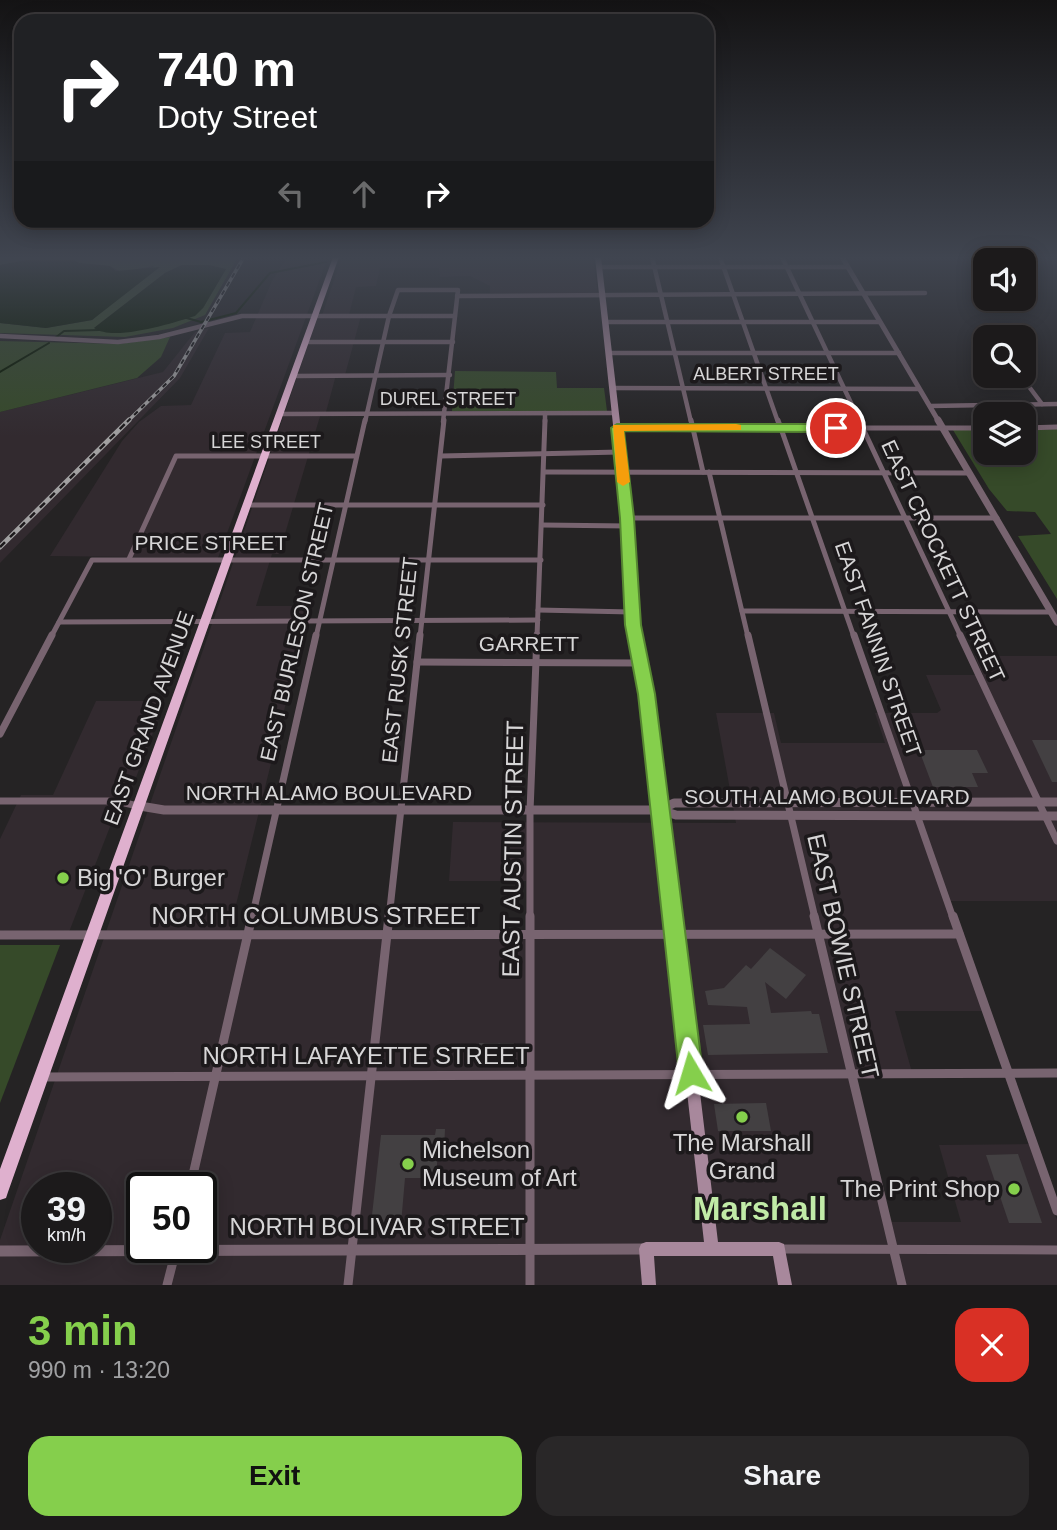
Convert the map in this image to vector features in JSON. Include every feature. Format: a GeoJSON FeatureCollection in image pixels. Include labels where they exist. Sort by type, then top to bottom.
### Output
{"type":"FeatureCollection","features":[{"type":"Feature","properties":{"kind":"highway","name":"EAST GRAND AVENUE"},"geometry":{"type":"LineString","coordinates":[[0,1192],[316,317]]}},
{"type":"Feature","properties":{"kind":"main road"},"geometry":{"type":"LineString","coordinates":[[605,317],[628,522],[632,612],[647,694],[712,1249]]}},
{"type":"Feature","properties":{"kind":"main road"},"geometry":{"type":"LineString","coordinates":[[646,1249],[649,1285]]}},
{"type":"Feature","properties":{"kind":"main road","name":"NORTH BOLIVAR STREET"},"geometry":{"type":"LineString","coordinates":[[646,1249],[779,1250]]}},
{"type":"Feature","properties":{"kind":"main road"},"geometry":{"type":"LineString","coordinates":[[779,1250],[785,1285]]}},
{"type":"Feature","properties":{"kind":"street"},"geometry":{"type":"LineString","coordinates":[[0,336],[55,341],[118,342],[159,337],[240,317]]}},
{"type":"Feature","properties":{"kind":"street","name":"EAST BURLESON STREET"},"geometry":{"type":"LineString","coordinates":[[194,1172],[389,317]]}},
{"type":"Feature","properties":{"kind":"street","name":"EAST RUSK STREET"},"geometry":{"type":"LineString","coordinates":[[348,1285],[455,317]]}},
{"type":"Feature","properties":{"kind":"street","name":"EAST BOWIE STREET"},"geometry":{"type":"LineString","coordinates":[[666,317],[691,428],[720,518],[901,1285]]}},
{"type":"Feature","properties":{"kind":"street","name":"EAST FANNIN STREET"},"geometry":{"type":"LineString","coordinates":[[741,317],[1057,1211]]}},
{"type":"Feature","properties":{"kind":"street","name":"EAST CROCKETT STREET"},"geometry":{"type":"LineString","coordinates":[[811,317],[1057,841]]}},
{"type":"Feature","properties":{"kind":"street"},"geometry":{"type":"LineString","coordinates":[[877,317],[1057,622]]}},
{"type":"Feature","properties":{"kind":"street"},"geometry":{"type":"LineString","coordinates":[[606,322],[880,322]]}},
{"type":"Feature","properties":{"kind":"street"},"geometry":{"type":"LineString","coordinates":[[306,342],[453,342]]}},
{"type":"Feature","properties":{"kind":"street"},"geometry":{"type":"LineString","coordinates":[[609,353],[899,353]]}},
{"type":"Feature","properties":{"kind":"street"},"geometry":{"type":"LineString","coordinates":[[294,376],[450,375]]}},
{"type":"Feature","properties":{"kind":"street","name":"ALBERT STREET"},"geometry":{"type":"LineString","coordinates":[[612,388],[919,388]]}},
{"type":"Feature","properties":{"kind":"street"},"geometry":{"type":"LineString","coordinates":[[1030,388],[1042,404]]}},
{"type":"Feature","properties":{"kind":"street"},"geometry":{"type":"LineString","coordinates":[[930,406],[1057,404]]}},
{"type":"Feature","properties":{"kind":"street","name":"DUREL STREET"},"geometry":{"type":"LineString","coordinates":[[280,414],[615,414]]}},
{"type":"Feature","properties":{"kind":"street","name":"EAST AUSTIN STREET"},"geometry":{"type":"LineString","coordinates":[[530,1285],[530,811],[545,414]]}},
{"type":"Feature","properties":{"kind":"street"},"geometry":{"type":"LineString","coordinates":[[1036,428],[1057,427]]}},
{"type":"Feature","properties":{"kind":"street"},"geometry":{"type":"LineString","coordinates":[[617,428],[973,428]]}},
{"type":"Feature","properties":{"kind":"street"},"geometry":{"type":"LineString","coordinates":[[441,456],[620,452]]}},
{"type":"Feature","properties":{"kind":"street","name":"LEE STREET"},"geometry":{"type":"LineString","coordinates":[[129,559],[176,456],[356,456]]}},
{"type":"Feature","properties":{"kind":"street"},"geometry":{"type":"LineString","coordinates":[[544,472],[970,473]]}},
{"type":"Feature","properties":{"kind":"street"},"geometry":{"type":"LineString","coordinates":[[248,505],[543,505]]}},
{"type":"Feature","properties":{"kind":"street"},"geometry":{"type":"LineString","coordinates":[[542,525],[720,518],[997,518]]}},
{"type":"Feature","properties":{"kind":"street","name":"PRICE STREET"},"geometry":{"type":"LineString","coordinates":[[60,622],[92,560],[541,559]]}},
{"type":"Feature","properties":{"kind":"street"},"geometry":{"type":"LineString","coordinates":[[538,610],[632,612]]}},
{"type":"Feature","properties":{"kind":"street"},"geometry":{"type":"LineString","coordinates":[[742,611],[1051,612]]}},
{"type":"Feature","properties":{"kind":"street"},"geometry":{"type":"LineString","coordinates":[[0,734],[60,622],[538,620]]}},
{"type":"Feature","properties":{"kind":"street","name":"GARRETT"},"geometry":{"type":"LineString","coordinates":[[417,662],[640,663]]}},
{"type":"Feature","properties":{"kind":"street","name":"NORTH ALAMO BOULEVARD"},"geometry":{"type":"LineString","coordinates":[[0,801],[116,801],[164,810],[660,810]]}},
{"type":"Feature","properties":{"kind":"street","name":"SOUTH ALAMO BOULEVARD"},"geometry":{"type":"LineString","coordinates":[[660,810],[674,803],[1057,802]]}},
{"type":"Feature","properties":{"kind":"street","name":"SOUTH ALAMO BOULEVARD"},"geometry":{"type":"LineString","coordinates":[[660,810],[676,816],[1057,816]]}},
{"type":"Feature","properties":{"kind":"street","name":"NORTH COLUMBUS STREET"},"geometry":{"type":"LineString","coordinates":[[0,935],[959,934]]}},
{"type":"Feature","properties":{"kind":"street","name":"NORTH LAFAYETTE STREET"},"geometry":{"type":"LineString","coordinates":[[41,1077],[1057,1073]]}},
{"type":"Feature","properties":{"kind":"street","name":"NORTH BOLIVAR STREET"},"geometry":{"type":"LineString","coordinates":[[217,1249],[646,1249]]}},
{"type":"Feature","properties":{"kind":"street","name":"NORTH BOLIVAR STREET"},"geometry":{"type":"LineString","coordinates":[[0,1251],[126,1250]]}},
{"type":"Feature","properties":{"kind":"street"},"geometry":{"type":"LineString","coordinates":[[779,1250],[1057,1250]]}},
{"type":"Feature","properties":{"kind":"street"},"geometry":{"type":"LineString","coordinates":[[167,1285],[172,1263]]}},
{"type":"Feature","properties":{"kind":"shaded area"},"geometry":{"type":"Polygon","coordinates":[[[0,317],[96,317],[92,320],[46,328],[0,323],[0,317]]]}},
{"type":"Feature","properties":{"kind":"shaded area"},"geometry":{"type":"Polygon","coordinates":[[[95,317],[108,317],[94,328],[154,317],[200,317],[173,328],[125,337],[0,333],[0,323],[46,328],[92,320],[95,317]]]}},
{"type":"Feature","properties":{"kind":"shaded area"},"geometry":{"type":"Polygon","coordinates":[[[108,317],[192,317],[129,332],[103,332],[94,328],[108,317]]]}},
{"type":"Feature","properties":{"kind":"shaded area"},"geometry":{"type":"Polygon","coordinates":[[[256,317],[306,317],[218,558],[50,556],[122,441],[139,422],[161,406],[191,405],[225,333],[250,332],[256,317]]]}},
{"type":"Feature","properties":{"kind":"shaded area"},"geometry":{"type":"Polygon","coordinates":[[[318,317],[361,317],[345,375],[336,375],[326,412],[321,413],[279,554],[272,554],[256,606],[310,606],[228,937],[526,938],[526,881],[449,881],[453,822],[736,823],[716,713],[774,713],[781,743],[885,743],[875,713],[937,713],[941,710],[926,675],[983,675],[975,656],[1057,656],[1057,901],[948,901],[986,1011],[895,1011],[913,1076],[853,1076],[888,1222],[961,1222],[939,1145],[1030,1144],[1057,1220],[1057,1285],[0,1285],[0,1240],[21,1179],[21,1263],[112,1263],[112,1172],[23,1172],[318,317]]]}},
{"type":"Feature","properties":{"kind":"shaded area"},"geometry":{"type":"Polygon","coordinates":[[[209,328],[180,378],[0,563],[0,412],[163,372],[195,332],[209,328]]]}},
{"type":"Feature","properties":{"kind":"shaded area"},"geometry":{"type":"Polygon","coordinates":[[[170,337],[161,357],[137,378],[0,412],[0,341],[119,344],[170,337]]]}},
{"type":"Feature","properties":{"kind":"shaded area"},"geometry":{"type":"Polygon","coordinates":[[[455,371],[556,372],[557,388],[604,388],[607,411],[452,411],[455,371]]]}},
{"type":"Feature","properties":{"kind":"shaded area"},"geometry":{"type":"Polygon","coordinates":[[[1057,429],[1057,599],[1018,536],[1051,534],[1035,512],[1007,511],[974,465],[1036,465],[1036,430],[1057,429]]]}},
{"type":"Feature","properties":{"kind":"shaded area"},"geometry":{"type":"Polygon","coordinates":[[[953,430],[973,430],[973,463],[953,430]]]}},
{"type":"Feature","properties":{"kind":"shaded area"},"geometry":{"type":"Polygon","coordinates":[[[96,701],[165,701],[129,796],[122,796],[69,932],[0,931],[0,839],[21,795],[53,795],[96,701]]]}},
{"type":"Feature","properties":{"kind":"shaded area"},"geometry":{"type":"Polygon","coordinates":[[[0,945],[60,945],[0,1103],[0,945]]]}},
{"type":"Feature","properties":{"kind":"building"},"geometry":{"type":"Polygon","coordinates":[[[1032,740],[1057,740],[1057,782],[1052,782],[1032,740]]]}},
{"type":"Feature","properties":{"kind":"building"},"geometry":{"type":"Polygon","coordinates":[[[919,750],[977,750],[988,773],[972,773],[978,787],[933,787],[919,750]]]}},
{"type":"Feature","properties":{"kind":"building"},"geometry":{"type":"Polygon","coordinates":[[[770,948],[806,975],[786,999],[765,982],[771,1013],[811,1011],[812,1014],[819,1014],[828,1053],[708,1055],[703,1025],[750,1024],[747,1007],[708,1005],[705,991],[724,988],[746,965],[751,969],[770,948]]]}},
{"type":"Feature","properties":{"kind":"building"},"geometry":{"type":"Polygon","coordinates":[[[479,1043],[514,1043],[514,1063],[478,1062],[479,1043]]]}},
{"type":"Feature","properties":{"kind":"building","name":"The Marshall Grand"},"geometry":{"type":"Polygon","coordinates":[[[766,1103],[771,1131],[718,1131],[714,1104],[766,1103]]]}},
{"type":"Feature","properties":{"kind":"building","name":"Michelson Museum of Art"},"geometry":{"type":"Polygon","coordinates":[[[436,1129],[445,1129],[444,1150],[438,1150],[436,1178],[405,1178],[401,1224],[371,1224],[381,1135],[435,1135],[436,1129]]]}},
{"type":"Feature","properties":{"kind":"building","name":"The Print Shop"},"geometry":{"type":"Polygon","coordinates":[[[1018,1154],[1042,1223],[1009,1223],[986,1155],[1018,1154]]]}},
{"type":"Feature","properties":{"kind":"waterway"},"geometry":{"type":"LineString","coordinates":[[183,317],[201,322],[221,317]]}},
{"type":"Feature","properties":{"kind":"waterway"},"geometry":{"type":"LineString","coordinates":[[55,338],[64,331],[99,330]]}},
{"type":"Feature","properties":{"kind":"waterway"},"geometry":{"type":"LineString","coordinates":[[0,372],[49,343]]}},
{"type":"Feature","properties":{"kind":"railway"},"geometry":{"type":"LineString","coordinates":[[127,422],[174,376],[209,317]]}},
{"type":"Feature","properties":{"kind":"railway"},"geometry":{"type":"LineString","coordinates":[[0,547],[129,420]]}},
{"type":"Feature","properties":{"kind":"slow traffic"},"geometry":{"type":"LineString","coordinates":[[623,482],[617,428],[736,428]]}},
{"type":"Feature","properties":{"kind":"place","name":"Big 'O' Burger"},"geometry":{"type":"Point","coordinates":[63,878]}},
{"type":"Feature","properties":{"kind":"place","name":"The Marshall Grand"},"geometry":{"type":"Point","coordinates":[742,1117]}},
{"type":"Feature","properties":{"kind":"place","name":"Michelson Museum of Art"},"geometry":{"type":"Point","coordinates":[408,1164]}},
{"type":"Feature","properties":{"kind":"place","name":"The Print Shop"},"geometry":{"type":"Point","coordinates":[1014,1189]}},
{"type":"Feature","properties":{"kind":"district","name":"Marshall"},"geometry":{"type":"Point","coordinates":[760,1208]}},
{"type":"Feature","properties":{"kind":"route"},"geometry":{"type":"LineString","coordinates":[[691,1073],[647,694],[633,625],[627,518],[617,428],[836,428]]}}]}
